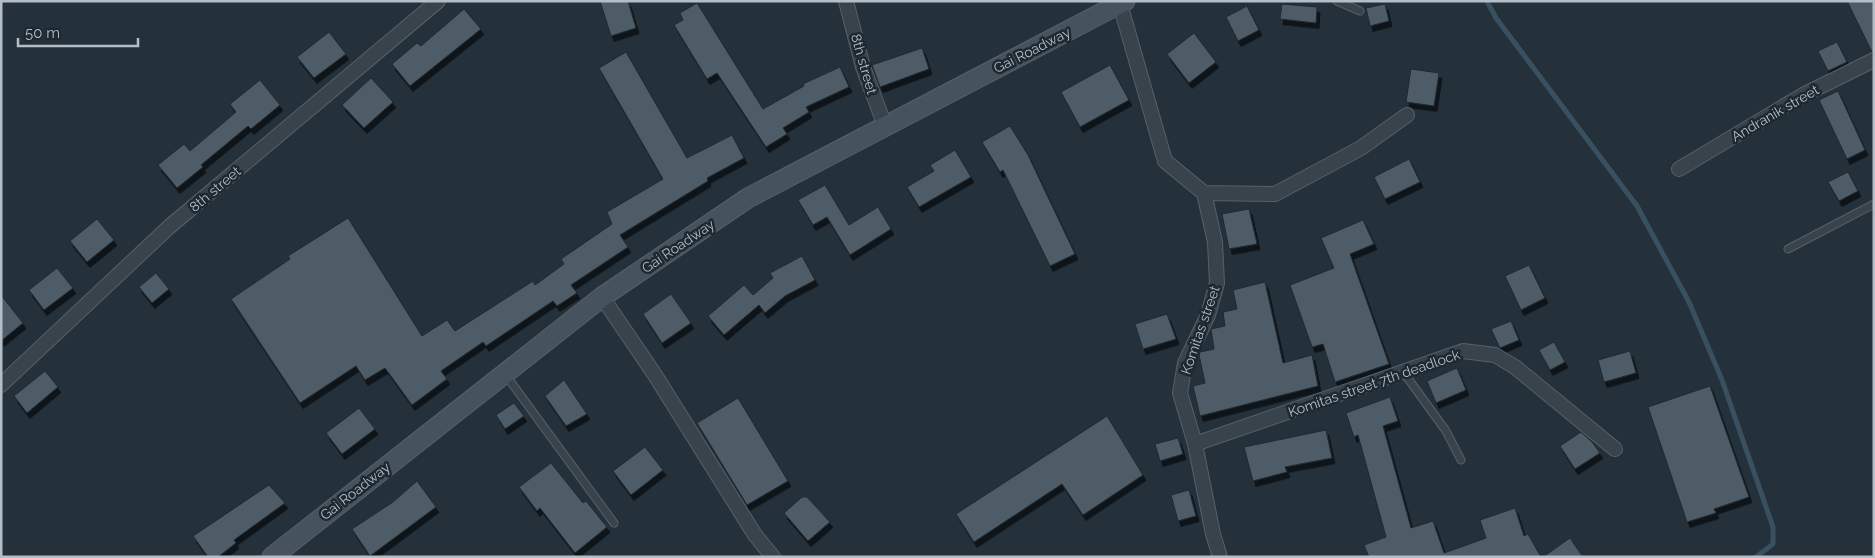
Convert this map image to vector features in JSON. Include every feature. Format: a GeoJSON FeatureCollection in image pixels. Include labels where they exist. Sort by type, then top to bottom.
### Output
{"type":"FeatureCollection","features":[{"type":"Feature","properties":{"kind":"main road","name":"Gai Roadway"},"geometry":{"type":"LineString","coordinates":[[272,557],[602,297],[748,198],[1123,3]]}},
{"type":"Feature","properties":{"kind":"street","name":"8th street"},"geometry":{"type":"LineString","coordinates":[[1,385],[170,227],[438,1]]}},
{"type":"Feature","properties":{"kind":"street","name":"8th street"},"geometry":{"type":"LineString","coordinates":[[846,1],[863,67],[885,126]]}},
{"type":"Feature","properties":{"kind":"street"},"geometry":{"type":"LineString","coordinates":[[1123,3],[1164,161],[1204,193],[1275,194],[1361,148],[1407,115]]}},
{"type":"Feature","properties":{"kind":"street","name":"Andranik street"},"geometry":{"type":"LineString","coordinates":[[1679,169],[1803,95],[1874,60]]}},
{"type":"Feature","properties":{"kind":"street","name":"Komitas street"},"geometry":{"type":"LineString","coordinates":[[1204,193],[1215,242],[1217,283],[1208,315],[1186,363],[1180,393],[1195,444],[1213,534],[1220,557]]}},
{"type":"Feature","properties":{"kind":"street"},"geometry":{"type":"LineString","coordinates":[[602,297],[656,375],[755,535],[773,557]]}},
{"type":"Feature","properties":{"kind":"street","name":"Komitas street 7th deadlock"},"geometry":{"type":"LineString","coordinates":[[1195,444],[1463,351],[1495,355],[1515,367],[1615,449]]}},
{"type":"Feature","properties":{"kind":"lane"},"geometry":{"type":"LineString","coordinates":[[1336,1],[1360,11]]}},
{"type":"Feature","properties":{"kind":"lane"},"geometry":{"type":"LineString","coordinates":[[1788,248],[1874,204]]}},
{"type":"Feature","properties":{"kind":"lane"},"geometry":{"type":"LineString","coordinates":[[1404,373],[1446,431],[1461,460]]}},
{"type":"Feature","properties":{"kind":"lane"},"geometry":{"type":"LineString","coordinates":[[504,374],[614,523]]}},
{"type":"Feature","properties":{"kind":"building"},"geometry":{"type":"Polygon","coordinates":[[[600,1],[628,1],[636,28],[611,36],[600,1]]]}},
{"type":"Feature","properties":{"kind":"building"},"geometry":{"type":"Polygon","coordinates":[[[1847,1],[1874,1],[1874,51],[1872,52],[1847,1]]]}},
{"type":"Feature","properties":{"kind":"building"},"geometry":{"type":"Polygon","coordinates":[[[697,3],[763,109],[804,86],[803,84],[840,67],[849,87],[806,107],[809,112],[783,128],[787,134],[766,147],[717,73],[707,79],[674,25],[683,20],[680,13],[697,3]]]}},
{"type":"Feature","properties":{"kind":"building"},"geometry":{"type":"Polygon","coordinates":[[[1282,4],[1317,7],[1316,23],[1280,19],[1282,4]]]}},
{"type":"Feature","properties":{"kind":"building"},"geometry":{"type":"Polygon","coordinates":[[[1385,4],[1389,21],[1370,26],[1366,8],[1385,4]]]}},
{"type":"Feature","properties":{"kind":"building"},"geometry":{"type":"Polygon","coordinates":[[[1247,6],[1259,30],[1238,41],[1226,17],[1247,6]]]}},
{"type":"Feature","properties":{"kind":"building"},"geometry":{"type":"Polygon","coordinates":[[[464,9],[481,29],[410,86],[392,64],[417,43],[421,46],[464,9]]]}},
{"type":"Feature","properties":{"kind":"building"},"geometry":{"type":"Polygon","coordinates":[[[329,32],[346,54],[314,78],[297,57],[329,32]]]}},
{"type":"Feature","properties":{"kind":"building"},"geometry":{"type":"Polygon","coordinates":[[[1194,33],[1216,62],[1189,83],[1167,54],[1194,33]]]}},
{"type":"Feature","properties":{"kind":"building"},"geometry":{"type":"Polygon","coordinates":[[[1837,42],[1847,62],[1828,71],[1818,51],[1837,42]]]}},
{"type":"Feature","properties":{"kind":"building"},"geometry":{"type":"Polygon","coordinates":[[[922,48],[929,69],[880,87],[872,65],[922,48]]]}},
{"type":"Feature","properties":{"kind":"building"},"geometry":{"type":"Polygon","coordinates":[[[626,52],[687,158],[732,135],[744,158],[707,178],[708,181],[620,235],[628,247],[571,285],[577,293],[557,306],[553,301],[486,346],[483,342],[441,371],[447,379],[412,405],[385,368],[365,380],[356,366],[300,403],[231,299],[290,259],[288,256],[348,218],[422,336],[447,320],[455,331],[533,281],[535,285],[564,264],[561,259],[612,224],[607,212],[663,179],[599,68],[626,52]]]}},
{"type":"Feature","properties":{"kind":"building"},"geometry":{"type":"Polygon","coordinates":[[[1110,65],[1129,100],[1080,127],[1061,92],[1110,65]]]}},
{"type":"Feature","properties":{"kind":"building"},"geometry":{"type":"Polygon","coordinates":[[[1411,69],[1439,73],[1434,106],[1406,102],[1411,69]]]}},
{"type":"Feature","properties":{"kind":"building"},"geometry":{"type":"Polygon","coordinates":[[[371,78],[393,102],[364,128],[342,105],[371,78]]]}},
{"type":"Feature","properties":{"kind":"building"},"geometry":{"type":"Polygon","coordinates":[[[260,80],[280,105],[251,129],[248,126],[201,165],[203,167],[177,188],[158,165],[184,144],[190,151],[236,112],[230,104],[260,80]]]}},
{"type":"Feature","properties":{"kind":"building"},"geometry":{"type":"Polygon","coordinates":[[[1838,91],[1865,150],[1847,159],[1819,100],[1838,91]]]}},
{"type":"Feature","properties":{"kind":"building"},"geometry":{"type":"Polygon","coordinates":[[[1010,126],[1028,155],[1075,254],[1050,266],[1003,170],[1000,172],[982,142],[1010,126]]]}},
{"type":"Feature","properties":{"kind":"building"},"geometry":{"type":"Polygon","coordinates":[[[955,150],[971,177],[919,207],[907,187],[934,171],[930,165],[955,150]]]}},
{"type":"Feature","properties":{"kind":"building"},"geometry":{"type":"Polygon","coordinates":[[[1409,159],[1420,182],[1385,199],[1374,177],[1409,159]]]}},
{"type":"Feature","properties":{"kind":"building"},"geometry":{"type":"Polygon","coordinates":[[[1848,172],[1858,191],[1839,201],[1828,182],[1848,172]]]}},
{"type":"Feature","properties":{"kind":"building"},"geometry":{"type":"Polygon","coordinates":[[[825,185],[849,225],[878,207],[891,229],[850,255],[827,217],[813,225],[798,200],[825,185]]]}},
{"type":"Feature","properties":{"kind":"building"},"geometry":{"type":"Polygon","coordinates":[[[1249,209],[1257,244],[1229,249],[1222,214],[1249,209]]]}},
{"type":"Feature","properties":{"kind":"building"},"geometry":{"type":"Polygon","coordinates":[[[97,219],[114,240],[87,262],[70,241],[97,219]]]}},
{"type":"Feature","properties":{"kind":"building"},"geometry":{"type":"Polygon","coordinates":[[[1363,220],[1374,244],[1350,254],[1389,364],[1335,382],[1323,344],[1312,347],[1290,285],[1334,268],[1321,238],[1363,220]]]}},
{"type":"Feature","properties":{"kind":"building"},"geometry":{"type":"Polygon","coordinates":[[[802,256],[815,280],[785,296],[765,313],[759,305],[724,335],[708,316],[744,285],[753,295],[773,278],[770,273],[802,256]]]}},
{"type":"Feature","properties":{"kind":"building"},"geometry":{"type":"Polygon","coordinates":[[[1529,265],[1545,298],[1521,310],[1505,276],[1529,265]]]}},
{"type":"Feature","properties":{"kind":"building"},"geometry":{"type":"Polygon","coordinates":[[[57,268],[73,288],[44,310],[29,290],[57,268]]]}},
{"type":"Feature","properties":{"kind":"building"},"geometry":{"type":"Polygon","coordinates":[[[156,273],[169,289],[152,303],[139,287],[156,273]]]}},
{"type":"Feature","properties":{"kind":"building"},"geometry":{"type":"Polygon","coordinates":[[[1265,282],[1283,363],[1312,355],[1318,386],[1200,416],[1193,386],[1205,383],[1199,355],[1200,352],[1214,349],[1211,329],[1225,326],[1223,312],[1237,309],[1233,290],[1265,282]]]}},
{"type":"Feature","properties":{"kind":"building"},"geometry":{"type":"Polygon","coordinates":[[[671,294],[691,323],[662,343],[643,314],[671,294]]]}},
{"type":"Feature","properties":{"kind":"building"},"geometry":{"type":"Polygon","coordinates":[[[1,295],[23,323],[1,341],[1,295]]]}},
{"type":"Feature","properties":{"kind":"building"},"geometry":{"type":"Polygon","coordinates":[[[1167,314],[1176,339],[1143,349],[1135,324],[1167,314]]]}},
{"type":"Feature","properties":{"kind":"building"},"geometry":{"type":"Polygon","coordinates":[[[1511,321],[1519,340],[1500,348],[1491,329],[1511,321]]]}},
{"type":"Feature","properties":{"kind":"building"},"geometry":{"type":"Polygon","coordinates":[[[1554,342],[1565,362],[1550,370],[1539,350],[1554,342]]]}},
{"type":"Feature","properties":{"kind":"building"},"geometry":{"type":"Polygon","coordinates":[[[1630,351],[1636,373],[1604,382],[1598,360],[1630,351]]]}},
{"type":"Feature","properties":{"kind":"building"},"geometry":{"type":"Polygon","coordinates":[[[1457,368],[1466,390],[1436,403],[1427,381],[1457,368]]]}},
{"type":"Feature","properties":{"kind":"building"},"geometry":{"type":"Polygon","coordinates":[[[45,371],[58,387],[27,413],[14,396],[45,371]]]}},
{"type":"Feature","properties":{"kind":"building"},"geometry":{"type":"Polygon","coordinates":[[[564,380],[587,414],[566,426],[545,396],[564,380]]]}},
{"type":"Feature","properties":{"kind":"building"},"geometry":{"type":"Polygon","coordinates":[[[1710,386],[1749,497],[1714,509],[1716,513],[1687,522],[1648,407],[1710,386]]]}},
{"type":"Feature","properties":{"kind":"building"},"geometry":{"type":"Polygon","coordinates":[[[1390,397],[1398,421],[1383,426],[1411,528],[1433,521],[1444,553],[1486,538],[1480,520],[1515,508],[1524,536],[1528,534],[1541,557],[1369,557],[1364,545],[1386,537],[1358,435],[1354,437],[1346,413],[1390,397]]]}},
{"type":"Feature","properties":{"kind":"building"},"geometry":{"type":"Polygon","coordinates":[[[738,398],[788,481],[747,505],[697,423],[738,398]]]}},
{"type":"Feature","properties":{"kind":"building"},"geometry":{"type":"Polygon","coordinates":[[[514,403],[524,416],[505,429],[496,415],[514,403]]]}},
{"type":"Feature","properties":{"kind":"building"},"geometry":{"type":"Polygon","coordinates":[[[359,408],[375,429],[342,454],[326,433],[359,408]]]}},
{"type":"Feature","properties":{"kind":"building"},"geometry":{"type":"Polygon","coordinates":[[[1107,416],[1143,475],[1083,515],[1062,484],[974,542],[956,514],[1107,416]]]}},
{"type":"Feature","properties":{"kind":"building"},"geometry":{"type":"Polygon","coordinates":[[[1326,430],[1332,458],[1285,467],[1287,472],[1253,481],[1244,447],[1326,430]]]}},
{"type":"Feature","properties":{"kind":"building"},"geometry":{"type":"Polygon","coordinates":[[[1581,432],[1600,453],[1575,469],[1560,446],[1581,432]]]}},
{"type":"Feature","properties":{"kind":"building"},"geometry":{"type":"Polygon","coordinates":[[[1178,438],[1183,454],[1160,461],[1155,444],[1178,438]]]}},
{"type":"Feature","properties":{"kind":"building"},"geometry":{"type":"Polygon","coordinates":[[[645,447],[663,470],[631,495],[613,471],[645,447]]]}},
{"type":"Feature","properties":{"kind":"building"},"geometry":{"type":"Polygon","coordinates":[[[551,463],[583,503],[586,501],[607,527],[575,553],[540,508],[537,511],[519,487],[551,463]]]}},
{"type":"Feature","properties":{"kind":"building"},"geometry":{"type":"Polygon","coordinates":[[[417,481],[436,507],[370,556],[352,529],[393,502],[417,481]]]}},
{"type":"Feature","properties":{"kind":"building"},"geometry":{"type":"Polygon","coordinates":[[[269,485],[285,503],[234,540],[236,543],[218,557],[208,557],[193,536],[269,485]]]}},
{"type":"Feature","properties":{"kind":"building"},"geometry":{"type":"Polygon","coordinates":[[[1189,490],[1196,516],[1178,521],[1171,495],[1189,490]]]}},
{"type":"Feature","properties":{"kind":"building"},"geometry":{"type":"Polygon","coordinates":[[[802,497],[807,497],[830,522],[808,541],[784,513],[802,497]]]}},
{"type":"Feature","properties":{"kind":"building"},"geometry":{"type":"Polygon","coordinates":[[[1570,538],[1583,557],[1543,557],[1570,538]]]}},
{"type":"Feature","properties":{"kind":"waterway"},"geometry":{"type":"LineString","coordinates":[[1487,1],[1496,18],[1637,206],[1689,302],[1722,380],[1773,527],[1773,544],[1756,557]]}}]}
